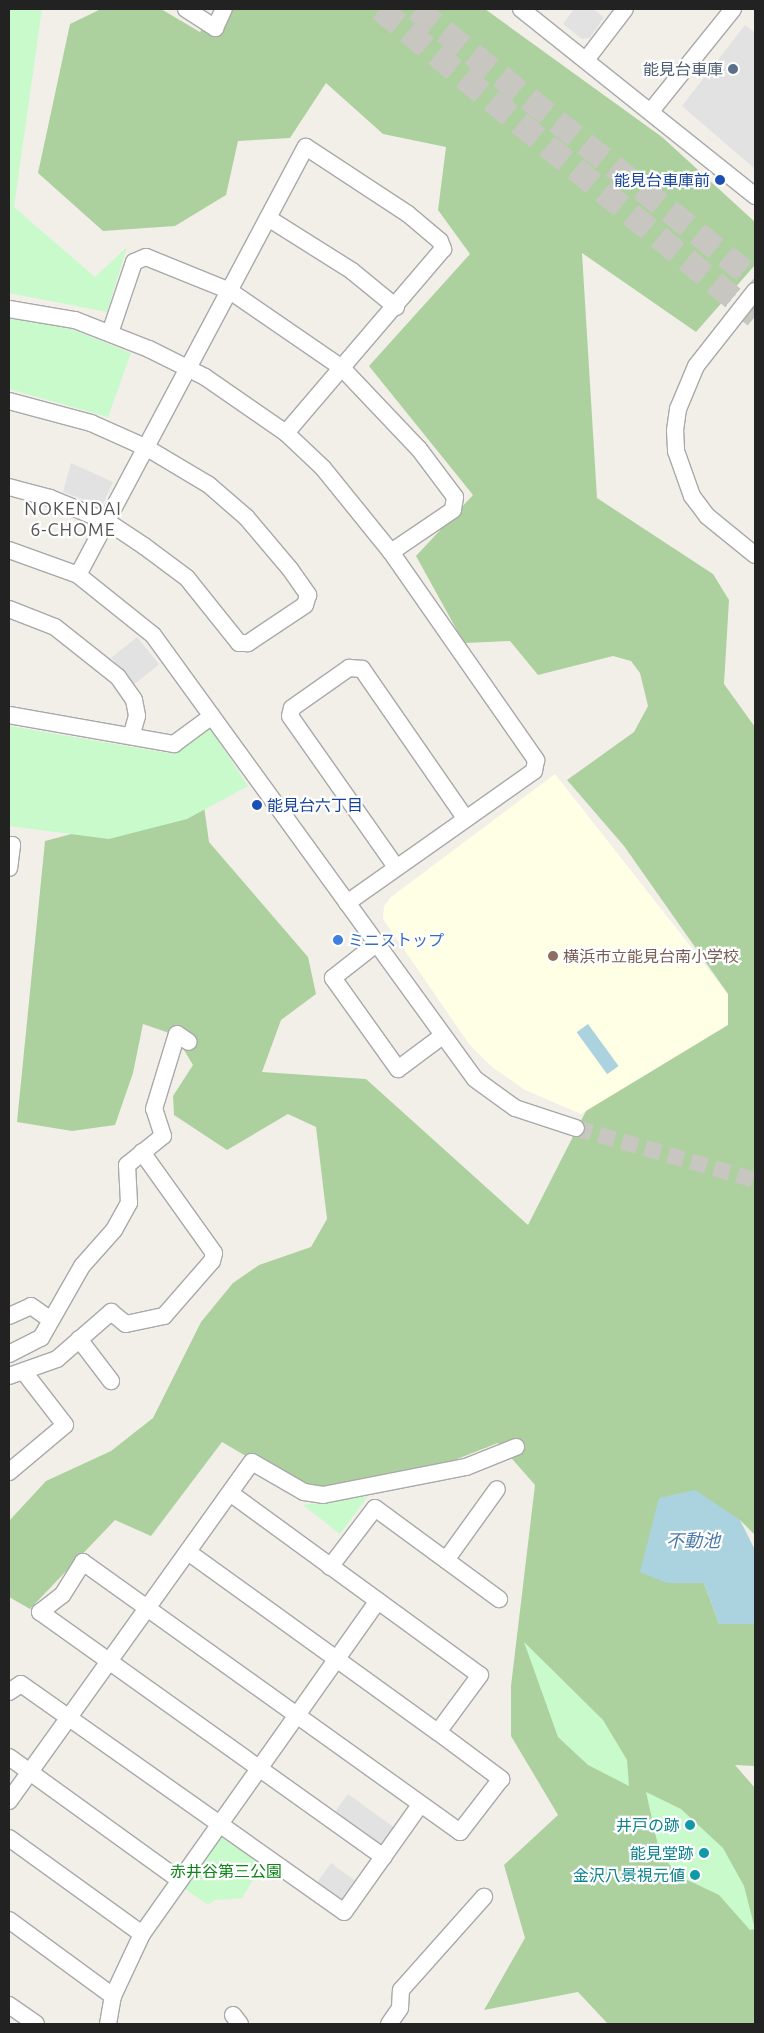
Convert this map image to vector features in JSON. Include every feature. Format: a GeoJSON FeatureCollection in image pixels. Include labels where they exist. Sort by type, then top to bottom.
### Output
{"type":"FeatureCollection","features":[{"type":"Feature","properties":{"kind":"street"},"geometry":{"type":"LineString","coordinates":[[186,9],[215,28],[224,9]]}},
{"type":"Feature","properties":{"kind":"street"},"geometry":{"type":"LineString","coordinates":[[586,60],[625,9]]}},
{"type":"Feature","properties":{"kind":"street"},"geometry":{"type":"LineString","coordinates":[[652,111],[733,9]]}},
{"type":"Feature","properties":{"kind":"street"},"geometry":{"type":"LineString","coordinates":[[524,10],[652,111],[755,196]]}},
{"type":"Feature","properties":{"kind":"street"},"geometry":{"type":"LineString","coordinates":[[78,575],[108,522],[306,147],[369,186],[440,241],[443,250],[286,433]]}},
{"type":"Feature","properties":{"kind":"street"},"geometry":{"type":"LineString","coordinates":[[268,218],[352,271],[396,307]]}},
{"type":"Feature","properties":{"kind":"street"},"geometry":{"type":"LineString","coordinates":[[110,333],[134,262],[146,257],[230,291],[342,368],[419,449],[455,497],[453,510],[391,552]]}},
{"type":"Feature","properties":{"kind":"street"},"geometry":{"type":"LineString","coordinates":[[755,291],[696,366],[678,409],[675,430],[676,451],[692,496],[706,516],[755,555]]}},
{"type":"Feature","properties":{"kind":"street"},"geometry":{"type":"LineString","coordinates":[[9,310],[74,320],[110,333],[188,368],[286,433],[323,468],[391,552],[536,760],[534,771],[347,903]]}},
{"type":"Feature","properties":{"kind":"street"},"geometry":{"type":"LineString","coordinates":[[9,401],[91,423],[147,448],[209,485],[246,517],[308,595],[305,604],[248,643],[239,643],[187,578],[108,522],[50,498],[9,487]]}},
{"type":"Feature","properties":{"kind":"street"},"geometry":{"type":"LineString","coordinates":[[9,550],[78,575],[153,635],[347,903],[441,1037],[475,1079],[515,1108],[576,1128]]}},
{"type":"Feature","properties":{"kind":"street"},"geometry":{"type":"LineString","coordinates":[[9,609],[55,627],[118,677],[134,700],[132,734]]}},
{"type":"Feature","properties":{"kind":"street"},"geometry":{"type":"LineString","coordinates":[[396,867],[290,716],[292,708],[349,668],[362,669],[465,818]]}},
{"type":"Feature","properties":{"kind":"street"},"geometry":{"type":"LineString","coordinates":[[9,715],[132,734],[174,744],[212,716]]}},
{"type":"Feature","properties":{"kind":"street"},"geometry":{"type":"LineString","coordinates":[[9,844],[12,845],[9,868]]}},
{"type":"Feature","properties":{"kind":"street"},"geometry":{"type":"LineString","coordinates":[[376,944],[333,978],[398,1069],[441,1037]]}},
{"type":"Feature","properties":{"kind":"street"},"geometry":{"type":"LineString","coordinates":[[9,1354],[41,1338],[82,1266],[114,1230],[129,1203],[127,1165],[163,1136],[154,1109],[177,1034],[189,1042]]}},
{"type":"Feature","properties":{"kind":"street"},"geometry":{"type":"LineString","coordinates":[[9,1472],[65,1424],[17,1374],[57,1359],[111,1312],[126,1324],[164,1316],[212,1261],[214,1253],[142,1152]]}},
{"type":"Feature","properties":{"kind":"street"},"geometry":{"type":"LineString","coordinates":[[9,1316],[31,1306],[51,1320]]}},
{"type":"Feature","properties":{"kind":"street"},"geometry":{"type":"LineString","coordinates":[[79,1339],[111,1381]]}},
{"type":"Feature","properties":{"kind":"street"},"geometry":{"type":"LineString","coordinates":[[9,1801],[252,1462],[297,1489],[323,1495],[466,1467],[516,1447]]}},
{"type":"Feature","properties":{"kind":"street"},"geometry":{"type":"LineString","coordinates":[[446,1560],[498,1489]]}},
{"type":"Feature","properties":{"kind":"street"},"geometry":{"type":"LineString","coordinates":[[230,1493],[480,1675],[438,1732]]}},
{"type":"Feature","properties":{"kind":"street"},"geometry":{"type":"LineString","coordinates":[[330,1567],[375,1508],[499,1599]]}},
{"type":"Feature","properties":{"kind":"street"},"geometry":{"type":"LineString","coordinates":[[188,1552],[502,1779],[460,1832],[83,1562],[62,1596],[40,1612],[383,1857]]}},
{"type":"Feature","properties":{"kind":"street"},"geometry":{"type":"LineString","coordinates":[[108,2024],[113,1996],[142,1934],[295,1714],[378,1601]]}},
{"type":"Feature","properties":{"kind":"street"},"geometry":{"type":"LineString","coordinates":[[9,1692],[21,1684],[69,1716],[344,1912],[420,1805]]}},
{"type":"Feature","properties":{"kind":"street"},"geometry":{"type":"LineString","coordinates":[[9,1757],[178,1880]]}},
{"type":"Feature","properties":{"kind":"street"},"geometry":{"type":"LineString","coordinates":[[9,1838],[142,1934]]}},
{"type":"Feature","properties":{"kind":"street"},"geometry":{"type":"LineString","coordinates":[[389,2024],[400,2008],[401,1990],[484,1897]]}},
{"type":"Feature","properties":{"kind":"street"},"geometry":{"type":"LineString","coordinates":[[9,1920],[113,1996]]}},
{"type":"Feature","properties":{"kind":"street"},"geometry":{"type":"LineString","coordinates":[[9,2005],[36,2024]]}},
{"type":"Feature","properties":{"kind":"shaded area"},"geometry":{"type":"Polygon","coordinates":[[[574,9],[593,9],[604,17],[590,38],[582,39],[563,24],[574,9]]]}},
{"type":"Feature","properties":{"kind":"shaded area","name":"能見台車庫"},"geometry":{"type":"Polygon","coordinates":[[[745,25],[755,33],[755,169],[682,106],[745,25]]]}},
{"type":"Feature","properties":{"kind":"shaded area"},"geometry":{"type":"Polygon","coordinates":[[[71,463],[113,482],[102,506],[63,492],[71,463]]]}},
{"type":"Feature","properties":{"kind":"shaded area"},"geometry":{"type":"Polygon","coordinates":[[[137,637],[159,664],[133,685],[111,658],[137,637]]]}},
{"type":"Feature","properties":{"kind":"shaded area","name":"横浜市立能見台南小学校"},"geometry":{"type":"Polygon","coordinates":[[[555,774],[728,994],[728,1025],[581,1114],[525,1090],[491,1066],[469,1044],[383,919],[384,906],[391,897],[555,774]]]}},
{"type":"Feature","properties":{"kind":"shaded area"},"geometry":{"type":"Polygon","coordinates":[[[348,1794],[393,1827],[378,1848],[333,1815],[348,1794]]]}},
{"type":"Feature","properties":{"kind":"shaded area"},"geometry":{"type":"Polygon","coordinates":[[[331,1863],[357,1882],[343,1900],[316,1884],[331,1863]]]}},
{"type":"Feature","properties":{"kind":"green space"},"geometry":{"type":"Polygon","coordinates":[[[9,9],[42,9],[14,207],[95,277],[127,247],[107,312],[9,293],[9,9]]]}},
{"type":"Feature","properties":{"kind":"green space"},"geometry":{"type":"Polygon","coordinates":[[[101,9],[161,9],[200,32],[217,9],[485,9],[662,137],[755,222],[755,265],[696,332],[582,253],[597,498],[713,574],[729,600],[724,684],[755,727],[755,1535],[740,1520],[667,1583],[704,1583],[719,1624],[755,1624],[755,1766],[735,1765],[755,1788],[755,2024],[608,2024],[578,1992],[484,2010],[525,1938],[504,1865],[558,1815],[511,1736],[511,1686],[535,1485],[498,1443],[373,1492],[307,1492],[222,1442],[151,1536],[115,1520],[30,1609],[9,1597],[9,1521],[46,1481],[111,1451],[153,1418],[201,1322],[233,1283],[259,1265],[311,1247],[327,1219],[316,1127],[288,1114],[227,1150],[174,1115],[173,1096],[193,1065],[175,1035],[143,1024],[133,1073],[115,1125],[72,1131],[17,1122],[45,841],[203,799],[209,842],[308,957],[316,994],[281,1020],[262,1072],[366,1079],[528,1225],[586,1111],[728,1025],[728,994],[624,846],[567,780],[634,732],[648,706],[640,673],[631,661],[613,656],[538,675],[510,641],[464,643],[416,556],[473,495],[369,366],[470,254],[438,210],[446,147],[383,134],[326,83],[290,138],[238,141],[226,195],[175,226],[103,231],[38,173],[70,24],[101,9]]]}},
{"type":"Feature","properties":{"kind":"green space"},"geometry":{"type":"Polygon","coordinates":[[[9,316],[71,329],[131,353],[108,417],[9,389],[9,316]]]}},
{"type":"Feature","properties":{"kind":"green space"},"geometry":{"type":"Polygon","coordinates":[[[9,726],[168,753],[210,728],[248,786],[187,819],[109,839],[9,826],[9,726]]]}},
{"type":"Feature","properties":{"kind":"green space"},"geometry":{"type":"Polygon","coordinates":[[[368,1496],[340,1534],[303,1505],[357,1498],[368,1496]]]}},
{"type":"Feature","properties":{"kind":"green space"},"geometry":{"type":"Polygon","coordinates":[[[524,1642],[603,1720],[627,1760],[629,1786],[588,1765],[558,1737],[524,1642]]]}},
{"type":"Feature","properties":{"kind":"green space"},"geometry":{"type":"Polygon","coordinates":[[[646,1792],[681,1809],[723,1848],[744,1886],[755,1929],[750,1930],[719,1895],[677,1875],[659,1850],[646,1792]]]}},
{"type":"Feature","properties":{"kind":"green space","name":"赤井谷第三公園"},"geometry":{"type":"Polygon","coordinates":[[[220,1833],[263,1864],[242,1898],[215,1900],[208,1905],[181,1886],[220,1833]]]}},
{"type":"Feature","properties":{"kind":"water"},"geometry":{"type":"Polygon","coordinates":[[[588,1024],[619,1066],[607,1074],[577,1032],[588,1024]]]}},
{"type":"Feature","properties":{"kind":"water","name":"不動池"},"geometry":{"type":"Polygon","coordinates":[[[695,1490],[740,1520],[755,1550],[755,1624],[719,1624],[704,1583],[667,1583],[640,1572],[659,1498],[695,1490]]]}},
{"type":"Feature","properties":{"kind":"tunnel"},"geometry":{"type":"LineString","coordinates":[[380,9],[755,316]]}},
{"type":"Feature","properties":{"kind":"tunnel"},"geometry":{"type":"LineString","coordinates":[[416,9],[755,280]]}},
{"type":"Feature","properties":{"kind":"tunnel"},"geometry":{"type":"LineString","coordinates":[[576,1128],[755,1180]]}},
{"type":"Feature","properties":{"kind":"place","name":"能見台車庫"},"geometry":{"type":"Point","coordinates":[733,69]}},
{"type":"Feature","properties":{"kind":"place","name":"能見台車庫前"},"geometry":{"type":"Point","coordinates":[720,180]}},
{"type":"Feature","properties":{"kind":"place","name":"能見台六丁目"},"geometry":{"type":"Point","coordinates":[257,805]}},
{"type":"Feature","properties":{"kind":"place","name":"ミニストップ"},"geometry":{"type":"Point","coordinates":[338,940]}},
{"type":"Feature","properties":{"kind":"place","name":"横浜市立能見台南小学校"},"geometry":{"type":"Point","coordinates":[553,956]}},
{"type":"Feature","properties":{"kind":"place","name":"井戸の跡"},"geometry":{"type":"Point","coordinates":[690,1825]}},
{"type":"Feature","properties":{"kind":"place","name":"能見堂跡"},"geometry":{"type":"Point","coordinates":[704,1853]}},
{"type":"Feature","properties":{"kind":"place","name":"金沢八景視元値"},"geometry":{"type":"Point","coordinates":[695,1875]}},
{"type":"Feature","properties":{"kind":"district","name":"NOKENDAI 6-CHOME"},"geometry":{"type":"Point","coordinates":[73,519]}}]}
